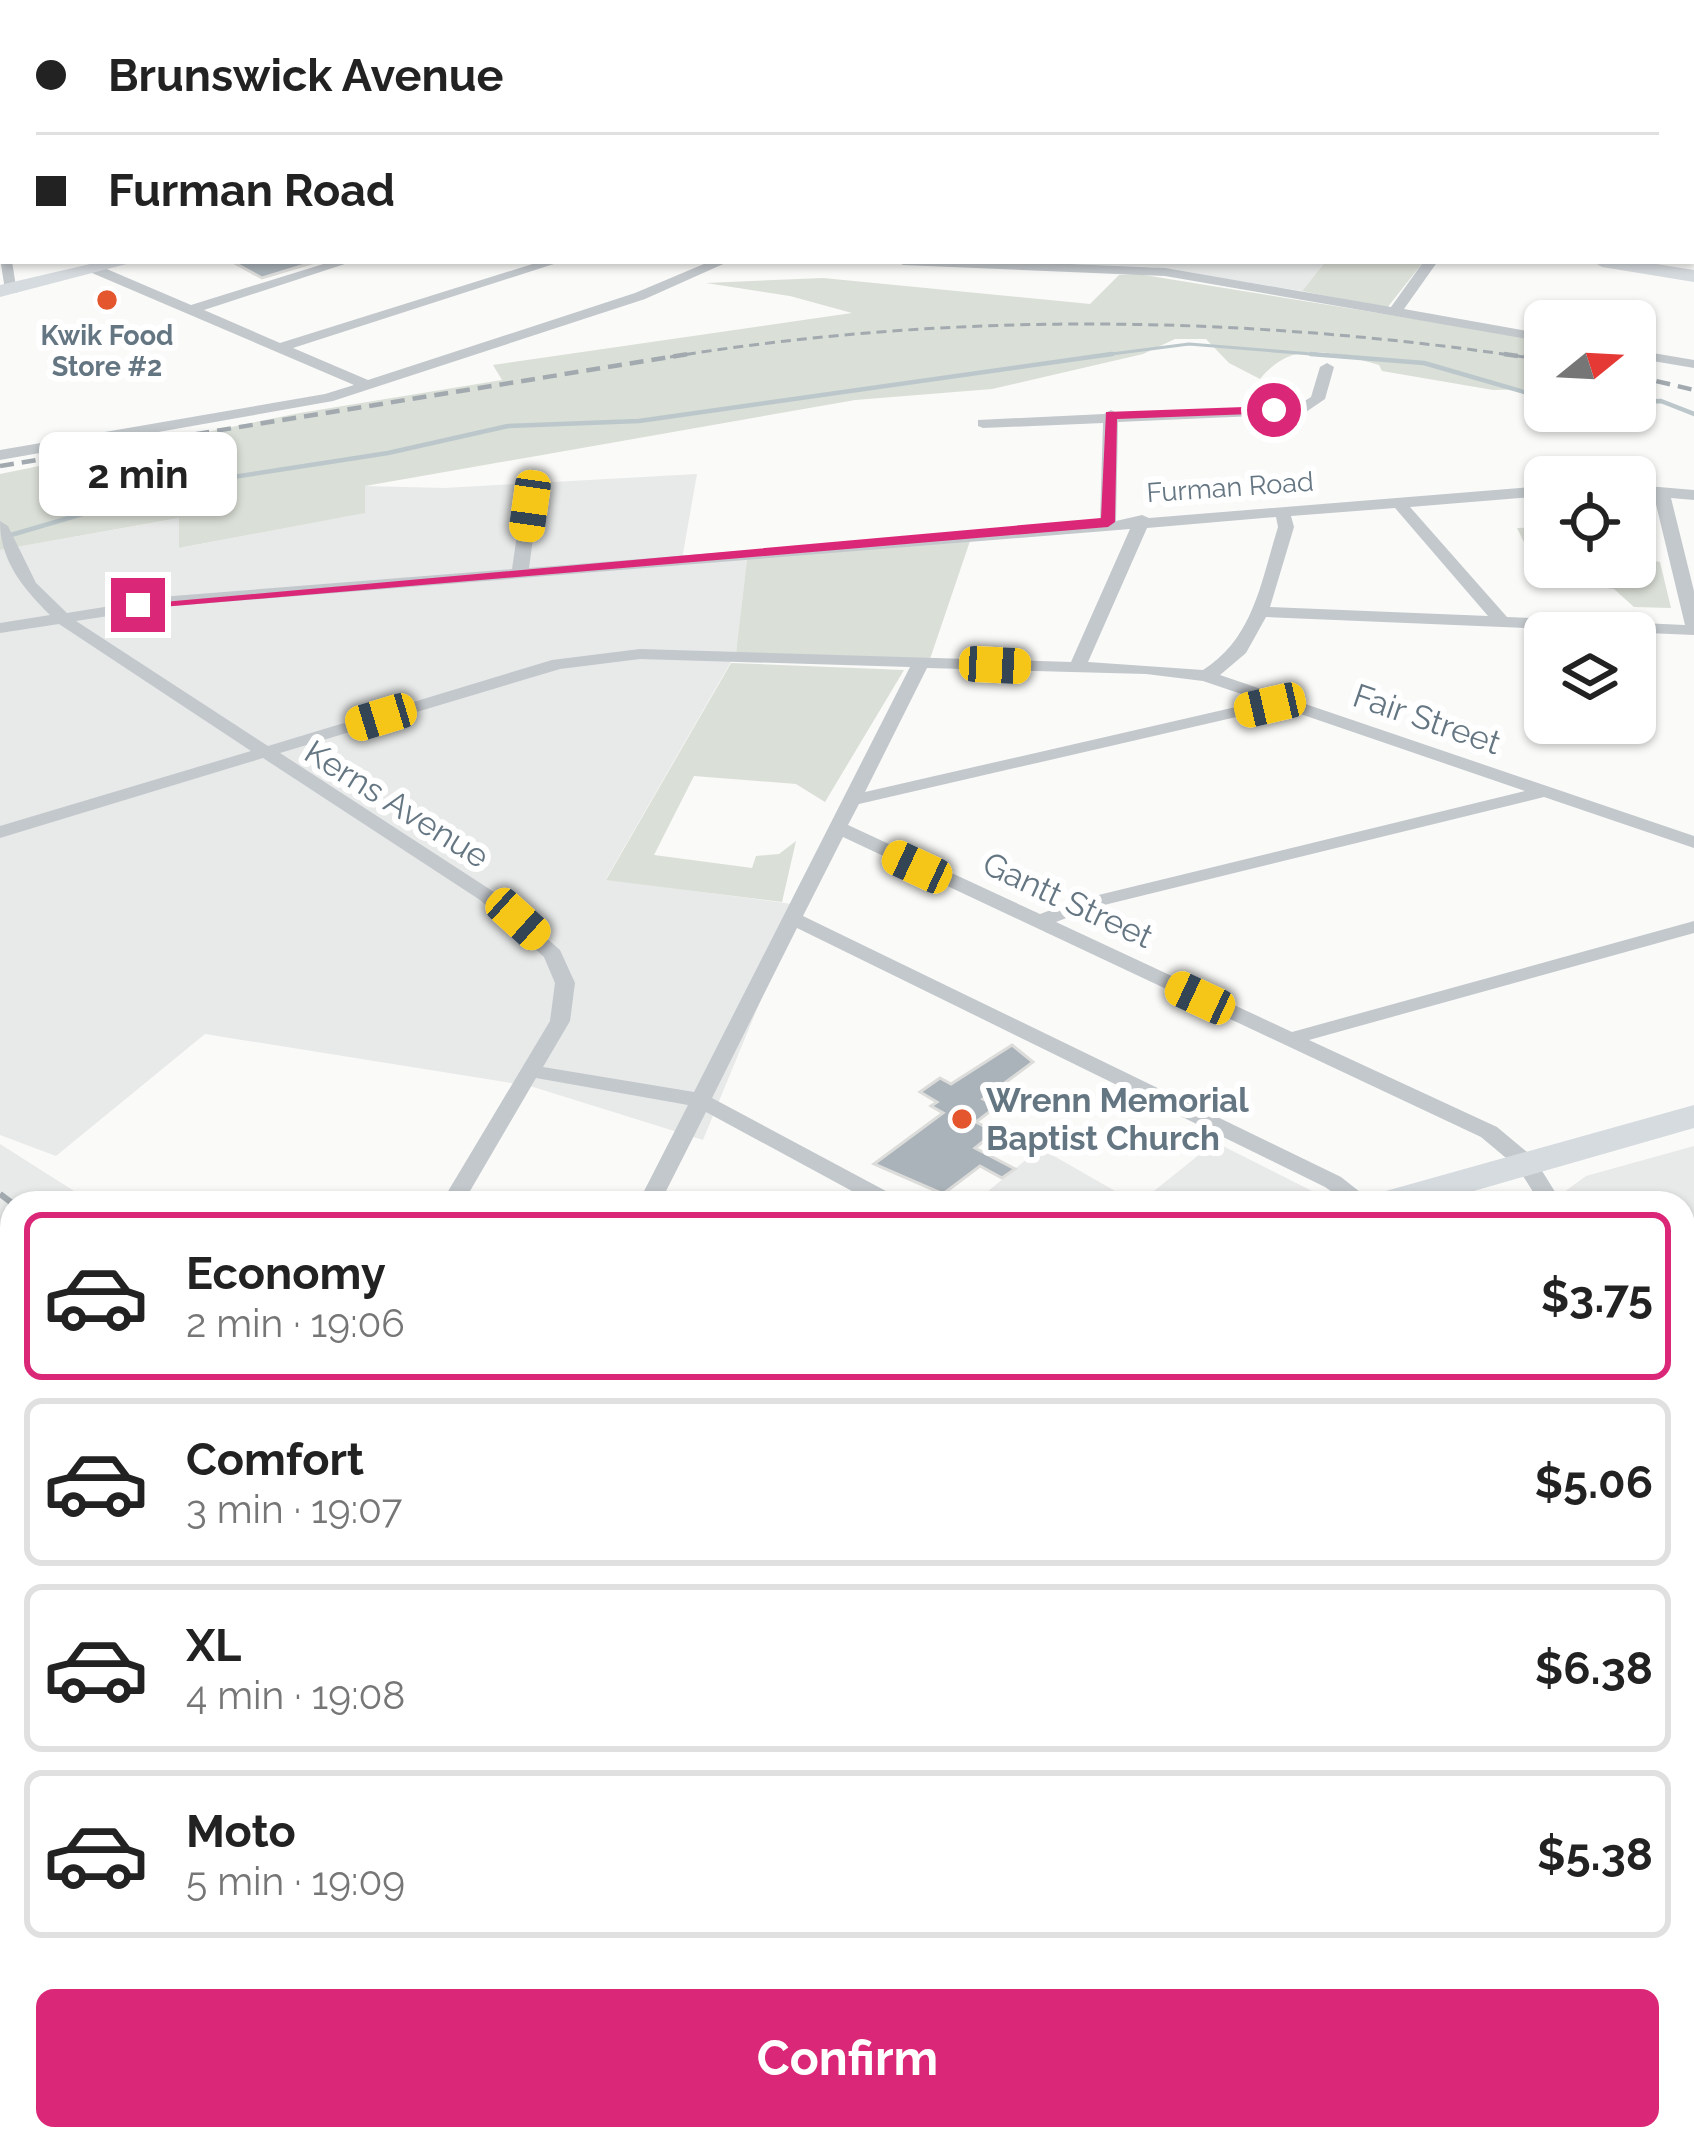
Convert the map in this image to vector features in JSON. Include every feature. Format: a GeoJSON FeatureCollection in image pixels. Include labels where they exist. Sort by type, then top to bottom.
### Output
{"type":"FeatureCollection","features":[{"type":"Feature","properties":{"kind":"highway"},"geometry":{"type":"LineString","coordinates":[[1429,1191],[1694,1116]]}},
{"type":"Feature","properties":{"kind":"street"},"geometry":{"type":"LineString","coordinates":[[6,291],[118,264]]}},
{"type":"Feature","properties":{"kind":"street"},"geometry":{"type":"LineString","coordinates":[[187,310],[337,264]]}},
{"type":"Feature","properties":{"kind":"street"},"geometry":{"type":"LineString","coordinates":[[279,348],[546,264]]}},
{"type":"Feature","properties":{"kind":"street"},"geometry":{"type":"LineString","coordinates":[[0,454],[277,409],[367,385],[640,296],[712,264]]}},
{"type":"Feature","properties":{"kind":"street"},"geometry":{"type":"LineString","coordinates":[[986,264],[1165,272],[1524,335]]}},
{"type":"Feature","properties":{"kind":"street"},"geometry":{"type":"LineString","coordinates":[[1394,313],[1429,264]]}},
{"type":"Feature","properties":{"kind":"street"},"geometry":{"type":"LineString","coordinates":[[1623,264],[1694,276]]}},
{"type":"Feature","properties":{"kind":"street"},"geometry":{"type":"LineString","coordinates":[[97,270],[367,385]]}},
{"type":"Feature","properties":{"kind":"street"},"geometry":{"type":"LineString","coordinates":[[1656,358],[1694,364]]}},
{"type":"Feature","properties":{"kind":"street"},"geometry":{"type":"LineString","coordinates":[[983,423],[1303,410],[1318,400],[1327,367]]}},
{"type":"Feature","properties":{"kind":"street"},"geometry":{"type":"LineString","coordinates":[[1108,522],[1111,415]]}},
{"type":"Feature","properties":{"kind":"street"},"geometry":{"type":"LineString","coordinates":[[520,573],[533,481]]}},
{"type":"Feature","properties":{"kind":"street"},"geometry":{"type":"LineString","coordinates":[[1656,491],[1694,495]]}},
{"type":"Feature","properties":{"kind":"street"},"geometry":{"type":"LineString","coordinates":[[1258,612],[1694,628],[1661,491]]}},
{"type":"Feature","properties":{"kind":"street","name":"Furman Road"},"geometry":{"type":"LineString","coordinates":[[0,628],[59,615],[520,573],[1108,522],[1524,493]]}},
{"type":"Feature","properties":{"kind":"street"},"geometry":{"type":"LineString","coordinates":[[1398,502],[1502,622]]}},
{"type":"Feature","properties":{"kind":"street"},"geometry":{"type":"LineString","coordinates":[[1206,676],[1246,646],[1286,527],[1282,511]]}},
{"type":"Feature","properties":{"kind":"street"},"geometry":{"type":"LineString","coordinates":[[1076,669],[1142,520]]}},
{"type":"Feature","properties":{"kind":"street","name":"Kerns Avenue"},"geometry":{"type":"LineString","coordinates":[[0,526],[29,585],[59,615],[261,753],[487,896],[543,941],[561,968],[566,998],[531,1072],[459,1191]]}},
{"type":"Feature","properties":{"kind":"street","name":"Fair Street"},"geometry":{"type":"LineString","coordinates":[[0,832],[593,657],[921,662],[1206,676],[1694,842]]}},
{"type":"Feature","properties":{"kind":"street"},"geometry":{"type":"LineString","coordinates":[[655,1191],[921,662]]}},
{"type":"Feature","properties":{"kind":"street"},"geometry":{"type":"LineString","coordinates":[[854,800],[1283,701]]}},
{"type":"Feature","properties":{"kind":"street"},"geometry":{"type":"LineString","coordinates":[[1037,922],[1085,904],[1546,791]]}},
{"type":"Feature","properties":{"kind":"street","name":"Gantt Street"},"geometry":{"type":"LineString","coordinates":[[837,827],[1489,1132],[1526,1163]]}},
{"type":"Feature","properties":{"kind":"street"},"geometry":{"type":"LineString","coordinates":[[790,919],[1346,1191]]}},
{"type":"Feature","properties":{"kind":"street"},"geometry":{"type":"LineString","coordinates":[[1289,1039],[1333,1022],[1694,927]]}},
{"type":"Feature","properties":{"kind":"street"},"geometry":{"type":"LineString","coordinates":[[531,1072],[700,1100],[869,1191]]}},
{"type":"Feature","properties":{"kind":"street"},"geometry":{"type":"LineString","coordinates":[[1526,1163],[1544,1191]]}},
{"type":"Feature","properties":{"kind":"shaded area"},"geometry":{"type":"Polygon","coordinates":[[[1067,264],[1324,264],[1302,291],[1151,267],[1067,264]]]}},
{"type":"Feature","properties":{"kind":"shaded area"},"geometry":{"type":"Polygon","coordinates":[[[1324,264],[1422,264],[1387,308],[1302,291],[1324,264]]]}},
{"type":"Feature","properties":{"kind":"shaded area"},"geometry":{"type":"Polygon","coordinates":[[[1138,274],[1524,337],[1524,389],[1493,390],[1382,371],[1379,365],[1315,352],[1286,358],[1260,379],[1229,363],[1206,339],[1175,339],[1143,354],[992,389],[855,400],[365,486],[365,513],[179,548],[179,518],[0,550],[0,474],[300,413],[502,380],[493,365],[852,313],[790,296],[706,283],[823,278],[1090,304],[1119,275],[1138,274]]]}},
{"type":"Feature","properties":{"kind":"shaded area"},"geometry":{"type":"Polygon","coordinates":[[[697,474],[681,565],[747,559],[736,653],[606,879],[800,905],[703,1140],[530,1086],[205,1034],[56,1156],[0,1135],[0,550],[180,518],[180,548],[364,513],[364,486],[444,488],[697,474]]]}},
{"type":"Feature","properties":{"kind":"shaded area"},"geometry":{"type":"Polygon","coordinates":[[[971,538],[930,659],[736,653],[747,559],[971,538]]]}},
{"type":"Feature","properties":{"kind":"shaded area"},"geometry":{"type":"Polygon","coordinates":[[[1656,561],[1660,562],[1671,608],[1634,607],[1607,588],[1656,588],[1656,561]]]}},
{"type":"Feature","properties":{"kind":"shaded area"},"geometry":{"type":"Polygon","coordinates":[[[731,663],[904,670],[825,802],[796,784],[694,776],[654,855],[752,868],[756,856],[779,854],[796,841],[782,902],[606,880],[731,663]]]}},
{"type":"Feature","properties":{"kind":"shaded area"},"geometry":{"type":"Polygon","coordinates":[[[1215,1142],[1312,1191],[1154,1191],[1215,1142]]]}},
{"type":"Feature","properties":{"kind":"shaded area"},"geometry":{"type":"Polygon","coordinates":[[[0,1144],[74,1191],[0,1191],[0,1144]]]}},
{"type":"Feature","properties":{"kind":"shaded area"},"geometry":{"type":"Polygon","coordinates":[[[1694,1146],[1694,1191],[1565,1191],[1586,1176],[1694,1146]]]}},
{"type":"Feature","properties":{"kind":"shaded area"},"geometry":{"type":"Polygon","coordinates":[[[1040,1148],[1115,1191],[988,1191],[1040,1148]]]}},
{"type":"Feature","properties":{"kind":"building"},"geometry":{"type":"Polygon","coordinates":[[[236,264],[308,264],[262,278],[236,264]]]}},
{"type":"Feature","properties":{"kind":"building","name":"Wrenn Memorial Baptist Church"},"geometry":{"type":"Polygon","coordinates":[[[1012,1045],[1033,1062],[983,1099],[997,1106],[976,1122],[995,1132],[975,1148],[1015,1169],[1002,1178],[980,1166],[947,1191],[936,1191],[874,1164],[943,1113],[931,1106],[937,1102],[920,1092],[940,1078],[951,1084],[1012,1045]]]}},
{"type":"Feature","properties":{"kind":"waterway"},"geometry":{"type":"LineString","coordinates":[[1088,357],[1189,344],[1323,355]]}},
{"type":"Feature","properties":{"kind":"waterway"},"geometry":{"type":"LineString","coordinates":[[11,535],[181,485],[388,453],[508,426],[639,421],[1112,354]]}},
{"type":"Feature","properties":{"kind":"waterway"},"geometry":{"type":"LineString","coordinates":[[1311,354],[1323,355]]}},
{"type":"Feature","properties":{"kind":"waterway"},"geometry":{"type":"LineString","coordinates":[[1323,355],[1424,363],[1524,392]]}},
{"type":"Feature","properties":{"kind":"waterway"},"geometry":{"type":"LineString","coordinates":[[1323,355],[1348,357]]}},
{"type":"Feature","properties":{"kind":"waterway"},"geometry":{"type":"LineString","coordinates":[[1656,401],[1694,414]]}},
{"type":"Feature","properties":{"kind":"railway"},"geometry":{"type":"LineString","coordinates":[[670,357],[883,332],[1097,324],[1311,333],[1524,357]]}},
{"type":"Feature","properties":{"kind":"railway"},"geometry":{"type":"LineString","coordinates":[[0,466],[688,354]]}},
{"type":"Feature","properties":{"kind":"railway"},"geometry":{"type":"LineString","coordinates":[[1504,354],[1524,357]]}},
{"type":"Feature","properties":{"kind":"railway"},"geometry":{"type":"LineString","coordinates":[[1656,381],[1694,390]]}},
{"type":"Feature","properties":{"kind":"place","name":"Kwik Food Store #2"},"geometry":{"type":"Point","coordinates":[107,300]}},
{"type":"Feature","properties":{"kind":"place","name":"Wrenn Memorial Baptist Church"},"geometry":{"type":"Point","coordinates":[962,1119]}},
{"type":"Feature","properties":{"kind":"route"},"geometry":{"type":"LineString","coordinates":[[138,605],[1108,522],[1111,415],[1274,410]]}}]}
